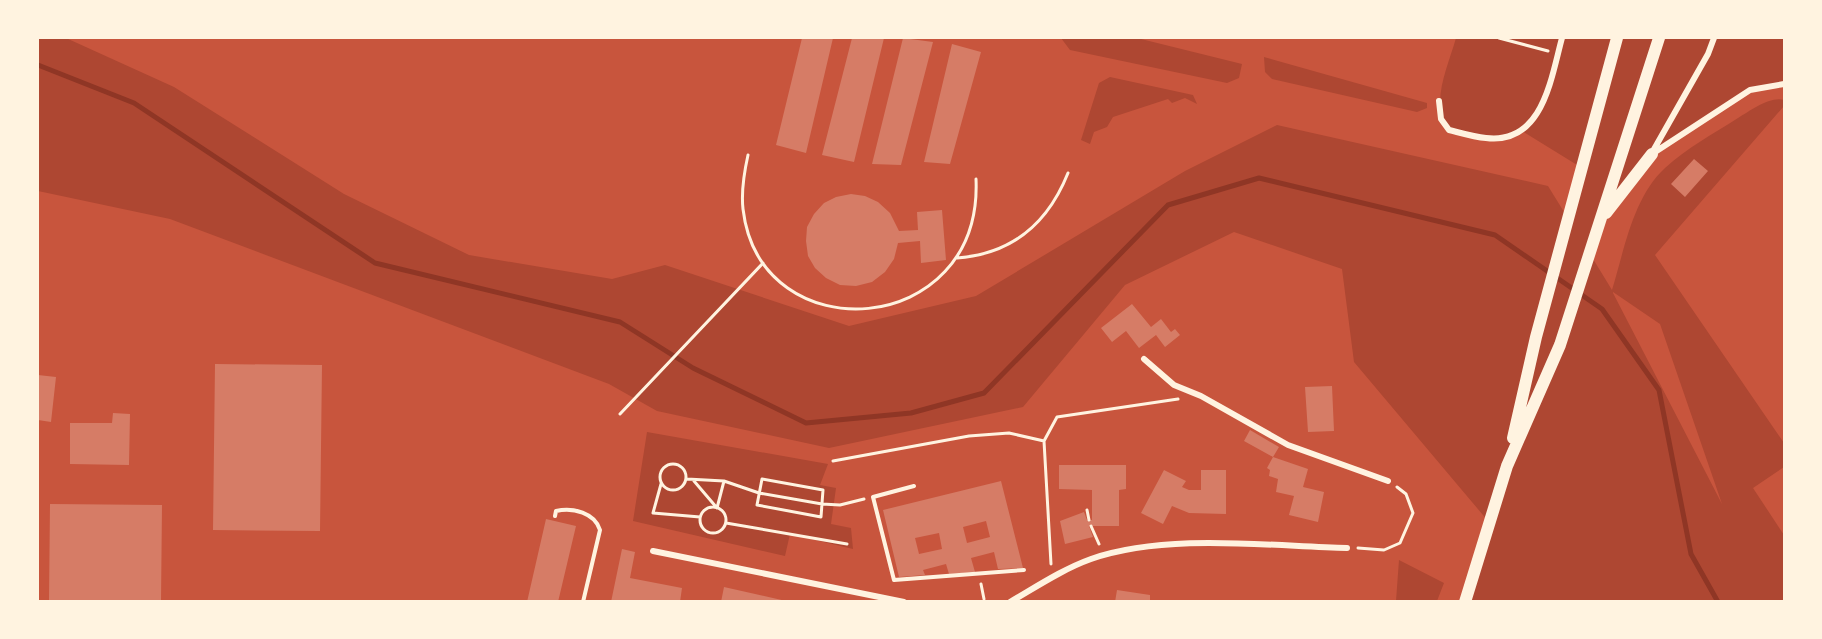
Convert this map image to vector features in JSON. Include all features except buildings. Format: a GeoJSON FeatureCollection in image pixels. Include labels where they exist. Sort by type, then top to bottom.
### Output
{"type":"FeatureCollection","features":[{"type":"Feature","properties":{"kind":"main road"},"geometry":{"type":"LineString","coordinates":[[1465,602],[1507,466],[1536,337],[1617,38]]}},
{"type":"Feature","properties":{"kind":"main road"},"geometry":{"type":"LineString","coordinates":[[1507,466],[1560,345],[1659,38]]}},
{"type":"Feature","properties":{"kind":"main road"},"geometry":{"type":"LineString","coordinates":[[1600,221],[1652,154]]}},
{"type":"Feature","properties":{"kind":"street"},"geometry":{"type":"LineString","coordinates":[[1439,101],[1441,119],[1449,130],[1487,138],[1506,137],[1522,131],[1543,104],[1562,38]]}},
{"type":"Feature","properties":{"kind":"street"},"geometry":{"type":"LineString","coordinates":[[1652,154],[1708,54],[1714,38]]}},
{"type":"Feature","properties":{"kind":"street"},"geometry":{"type":"LineString","coordinates":[[1652,154],[1750,90],[1785,84]]}},
{"type":"Feature","properties":{"kind":"street"},"geometry":{"type":"LineString","coordinates":[[1144,359],[1174,385],[1201,396],[1288,445],[1388,481]]}},
{"type":"Feature","properties":{"kind":"street"},"geometry":{"type":"LineString","coordinates":[[1010,602],[1090,559],[1127,549],[1166,543],[1347,548]]}},
{"type":"Feature","properties":{"kind":"street"},"geometry":{"type":"LineString","coordinates":[[653,551],[904,602]]}},
{"type":"Feature","properties":{"kind":"lane"},"geometry":{"type":"LineString","coordinates":[[915,486],[873,497],[894,580],[1024,570]]}},
{"type":"Feature","properties":{"kind":"lane"},"geometry":{"type":"LineString","coordinates":[[555,516],[556,511],[563,509],[590,515],[598,520],[600,530],[583,602]]}},
{"type":"Feature","properties":{"kind":"path"},"geometry":{"type":"LineString","coordinates":[[1499,38],[1548,51]]}},
{"type":"Feature","properties":{"kind":"path"},"geometry":{"type":"LineString","coordinates":[[747,155],[742,183],[743,210],[750,237],[763,263],[782,282],[806,297],[834,308],[866,310],[895,305],[925,290],[957,258],[974,213],[976,179]]}},
{"type":"Feature","properties":{"kind":"path"},"geometry":{"type":"LineString","coordinates":[[957,258],[976,256],[1001,249],[1026,235],[1055,201],[1068,173]]}},
{"type":"Feature","properties":{"kind":"path"},"geometry":{"type":"LineString","coordinates":[[620,414],[763,263]]}},
{"type":"Feature","properties":{"kind":"path"},"geometry":{"type":"LineString","coordinates":[[1051,564],[1044,441],[1057,417],[1088,410],[1201,396]]}},
{"type":"Feature","properties":{"kind":"path"},"geometry":{"type":"LineString","coordinates":[[833,461],[969,435],[1009,433],[1044,441]]}},
{"type":"Feature","properties":{"kind":"path"},"geometry":{"type":"LineString","coordinates":[[661,484],[670,490],[681,488],[687,479],[685,469],[678,463],[666,465],[660,474],[661,484],[653,513],[700,517]]}},
{"type":"Feature","properties":{"kind":"path"},"geometry":{"type":"LineString","coordinates":[[687,479],[724,481],[759,493],[822,504],[840,505],[873,497]]}},
{"type":"Feature","properties":{"kind":"path"},"geometry":{"type":"LineString","coordinates":[[762,479],[823,490],[821,517],[757,505],[759,493],[762,479]]}},
{"type":"Feature","properties":{"kind":"path"},"geometry":{"type":"LineString","coordinates":[[694,481],[724,513],[726,523],[721,531],[709,533],[701,527],[700,517],[707,509],[717,508]]}},
{"type":"Feature","properties":{"kind":"path"},"geometry":{"type":"LineString","coordinates":[[717,508],[724,481]]}},
{"type":"Feature","properties":{"kind":"path"},"geometry":{"type":"LineString","coordinates":[[1347,548],[1384,550],[1400,543],[1413,513],[1406,494],[1388,481]]}},
{"type":"Feature","properties":{"kind":"path"},"geometry":{"type":"LineString","coordinates":[[1087,510],[1089,520]]}},
{"type":"Feature","properties":{"kind":"path"},"geometry":{"type":"LineString","coordinates":[[726,523],[847,544]]}},
{"type":"Feature","properties":{"kind":"path"},"geometry":{"type":"LineString","coordinates":[[1091,526],[1099,544]]}},
{"type":"Feature","properties":{"kind":"path"},"geometry":{"type":"LineString","coordinates":[[978,574],[984,599]]}},
{"type":"Feature","properties":{"kind":"shaded area"},"geometry":{"type":"Polygon","coordinates":[[[38,38],[66,38],[174,87],[344,194],[469,255],[612,279],[665,265],[849,326],[976,296],[1185,171],[1277,125],[1548,186],[1569,220],[1582,168],[1522,131],[1487,138],[1449,130],[1443,120],[1440,97],[1456,38],[1784,38],[1784,84],[1750,90],[1652,154],[1600,221],[1590,254],[1612,290],[1637,209],[1654,180],[1682,154],[1748,112],[1766,102],[1784,100],[1784,106],[1655,255],[1784,443],[1784,467],[1753,488],[1784,535],[1784,601],[1465,601],[1488,521],[1354,362],[1342,269],[1234,232],[1125,285],[1023,407],[829,448],[657,411],[609,384],[170,219],[38,191],[38,38]],[[1613,292],[1722,504],[1660,324],[1613,292]]]}},
{"type":"Feature","properties":{"kind":"shaded area"},"geometry":{"type":"Polygon","coordinates":[[[1061,38],[1137,38],[1242,64],[1239,78],[1227,83],[1070,50],[1061,38]]]}},
{"type":"Feature","properties":{"kind":"shaded area"},"geometry":{"type":"Polygon","coordinates":[[[1264,57],[1427,103],[1427,108],[1417,112],[1272,79],[1265,72],[1264,57]]]}},
{"type":"Feature","properties":{"kind":"shaded area"},"geometry":{"type":"Polygon","coordinates":[[[1110,77],[1193,95],[1197,104],[1185,98],[1172,103],[1168,99],[1113,117],[1107,127],[1094,132],[1090,144],[1081,140],[1099,83],[1110,77]]]}},
{"type":"Feature","properties":{"kind":"shaded area"},"geometry":{"type":"Polygon","coordinates":[[[647,432],[828,464],[820,485],[836,488],[831,524],[851,528],[853,549],[790,534],[785,556],[633,521],[647,432]]]}},
{"type":"Feature","properties":{"kind":"shaded area"},"geometry":{"type":"Polygon","coordinates":[[[1399,560],[1444,583],[1437,601],[1396,601],[1399,560]]]}},
{"type":"Feature","properties":{"kind":"waterway"},"geometry":{"type":"LineString","coordinates":[[38,65],[134,103],[375,263],[620,322],[693,368],[806,423],[911,413],[984,393],[1168,205],[1259,178],[1495,235],[1602,309],[1659,390],[1691,554],[1718,602]]}}]}
